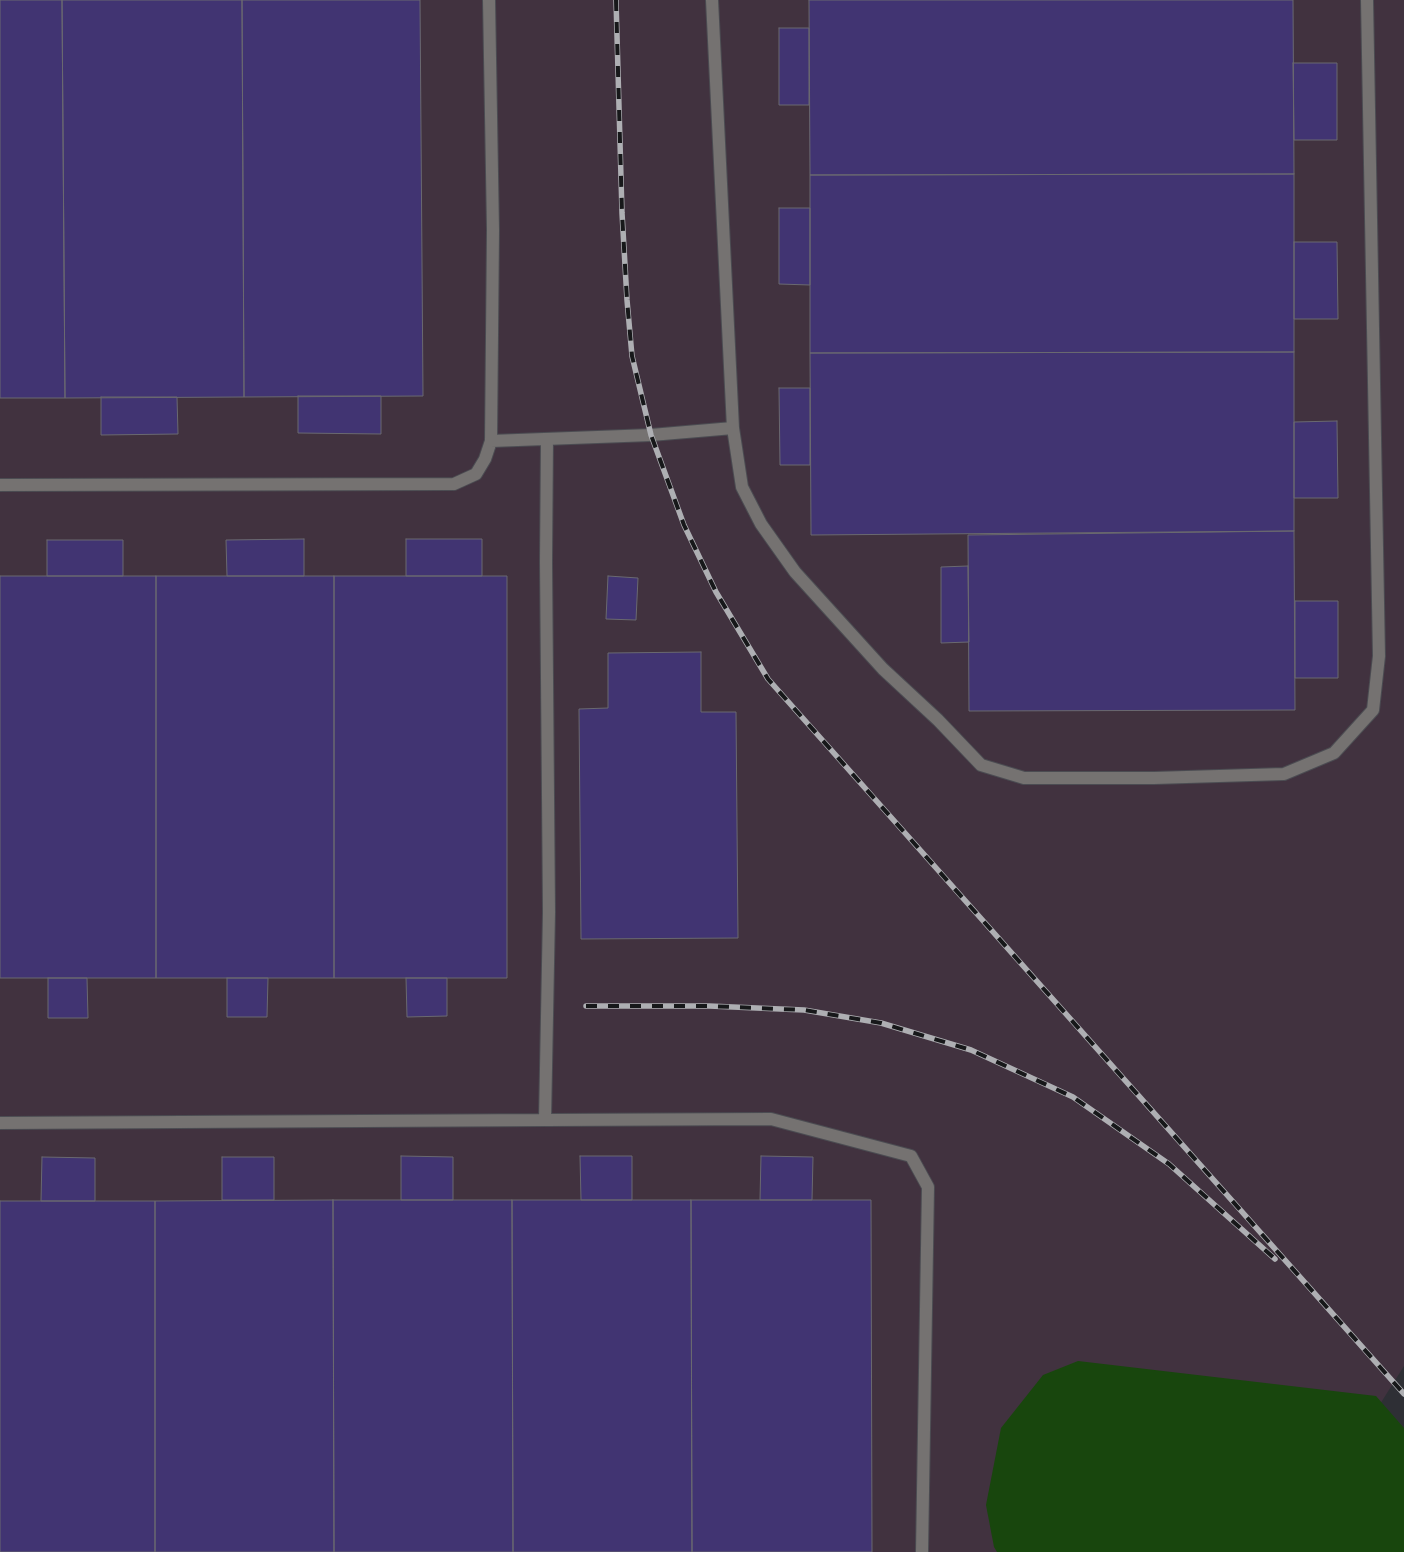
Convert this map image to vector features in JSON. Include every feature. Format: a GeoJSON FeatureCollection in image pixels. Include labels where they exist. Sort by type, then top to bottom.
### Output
{"type":"FeatureCollection","features":[{"type":"Feature","properties":{"kind":"lane"},"geometry":{"type":"LineString","coordinates":[[0,485],[454,484],[476,474],[491,441],[493,230],[489,0]]}},
{"type":"Feature","properties":{"kind":"lane"},"geometry":{"type":"LineString","coordinates":[[712,0],[733,428],[742,487],[761,524],[795,572],[883,669],[938,720],[981,765],[1024,778],[1154,778],[1284,774],[1334,753],[1372,710],[1379,656],[1367,0]]}},
{"type":"Feature","properties":{"kind":"lane"},"geometry":{"type":"LineString","coordinates":[[491,441],[651,435],[733,428]]}},
{"type":"Feature","properties":{"kind":"lane"},"geometry":{"type":"LineString","coordinates":[[545,1120],[549,912],[546,562],[547,439]]}},
{"type":"Feature","properties":{"kind":"lane"},"geometry":{"type":"LineString","coordinates":[[0,1122],[771,1119],[911,1156],[928,1187],[922,1552]]}},
{"type":"Feature","properties":{"kind":"shaded area"},"geometry":{"type":"Polygon","coordinates":[[[0,0],[1404,0],[1404,1366],[1287,1552],[0,1552],[0,0]]]}},
{"type":"Feature","properties":{"kind":"green space"},"geometry":{"type":"Polygon","coordinates":[[[1078,1361],[1376,1396],[1404,1428],[1404,1552],[997,1552],[994,1547],[986,1505],[1001,1428],[1043,1375],[1078,1361]]]}},
{"type":"Feature","properties":{"kind":"building"},"geometry":{"type":"Polygon","coordinates":[[[0,0],[62,0],[65,398],[0,398],[0,0]]]}},
{"type":"Feature","properties":{"kind":"building"},"geometry":{"type":"Polygon","coordinates":[[[62,0],[242,0],[244,397],[65,398],[62,0]]]}},
{"type":"Feature","properties":{"kind":"building"},"geometry":{"type":"Polygon","coordinates":[[[242,0],[420,0],[423,396],[244,397],[242,0]]]}},
{"type":"Feature","properties":{"kind":"building"},"geometry":{"type":"Polygon","coordinates":[[[809,0],[1293,0],[1294,174],[810,175],[809,0]]]}},
{"type":"Feature","properties":{"kind":"building"},"geometry":{"type":"Polygon","coordinates":[[[779,28],[809,28],[809,105],[779,105],[779,28]]]}},
{"type":"Feature","properties":{"kind":"building"},"geometry":{"type":"Polygon","coordinates":[[[1293,63],[1337,63],[1337,140],[1294,140],[1293,63]]]}},
{"type":"Feature","properties":{"kind":"building"},"geometry":{"type":"Polygon","coordinates":[[[1294,174],[1294,352],[810,353],[810,175],[1294,174]]]}},
{"type":"Feature","properties":{"kind":"building"},"geometry":{"type":"Polygon","coordinates":[[[779,208],[810,208],[810,285],[779,284],[779,208]]]}},
{"type":"Feature","properties":{"kind":"building"},"geometry":{"type":"Polygon","coordinates":[[[1294,242],[1337,242],[1338,319],[1294,319],[1294,242]]]}},
{"type":"Feature","properties":{"kind":"building"},"geometry":{"type":"Polygon","coordinates":[[[1294,352],[1294,531],[811,535],[810,353],[1294,352]]]}},
{"type":"Feature","properties":{"kind":"building"},"geometry":{"type":"Polygon","coordinates":[[[779,388],[810,388],[810,465],[780,465],[779,388]]]}},
{"type":"Feature","properties":{"kind":"building"},"geometry":{"type":"Polygon","coordinates":[[[298,396],[381,396],[381,434],[298,433],[298,396]]]}},
{"type":"Feature","properties":{"kind":"building"},"geometry":{"type":"Polygon","coordinates":[[[101,397],[177,397],[178,434],[101,435],[101,397]]]}},
{"type":"Feature","properties":{"kind":"building"},"geometry":{"type":"Polygon","coordinates":[[[1337,421],[1338,498],[1294,498],[1294,422],[1337,421]]]}},
{"type":"Feature","properties":{"kind":"building"},"geometry":{"type":"Polygon","coordinates":[[[1294,531],[1295,710],[969,711],[968,535],[1294,531]]]}},
{"type":"Feature","properties":{"kind":"building"},"geometry":{"type":"Polygon","coordinates":[[[304,539],[304,576],[227,576],[226,540],[304,539]]]}},
{"type":"Feature","properties":{"kind":"building"},"geometry":{"type":"Polygon","coordinates":[[[406,539],[482,539],[482,576],[406,576],[406,539]]]}},
{"type":"Feature","properties":{"kind":"building"},"geometry":{"type":"Polygon","coordinates":[[[47,540],[123,540],[123,576],[47,576],[47,540]]]}},
{"type":"Feature","properties":{"kind":"building"},"geometry":{"type":"Polygon","coordinates":[[[968,566],[969,642],[941,643],[941,567],[968,566]]]}},
{"type":"Feature","properties":{"kind":"building"},"geometry":{"type":"Polygon","coordinates":[[[0,576],[156,576],[156,978],[0,978],[0,576]]]}},
{"type":"Feature","properties":{"kind":"building"},"geometry":{"type":"Polygon","coordinates":[[[156,576],[334,576],[334,978],[156,978],[156,576]]]}},
{"type":"Feature","properties":{"kind":"building"},"geometry":{"type":"Polygon","coordinates":[[[334,576],[507,576],[507,978],[334,978],[334,576]]]}},
{"type":"Feature","properties":{"kind":"building"},"geometry":{"type":"Polygon","coordinates":[[[608,576],[638,578],[636,620],[606,619],[608,576]]]}},
{"type":"Feature","properties":{"kind":"building"},"geometry":{"type":"Polygon","coordinates":[[[1295,601],[1338,601],[1338,678],[1295,678],[1295,601]]]}},
{"type":"Feature","properties":{"kind":"building"},"geometry":{"type":"Polygon","coordinates":[[[701,652],[701,712],[736,712],[738,938],[581,939],[579,709],[608,708],[608,653],[701,652]]]}},
{"type":"Feature","properties":{"kind":"building"},"geometry":{"type":"Polygon","coordinates":[[[48,978],[87,978],[88,1018],[48,1018],[48,978]]]}},
{"type":"Feature","properties":{"kind":"building"},"geometry":{"type":"Polygon","coordinates":[[[227,978],[268,978],[267,1017],[227,1017],[227,978]]]}},
{"type":"Feature","properties":{"kind":"building"},"geometry":{"type":"Polygon","coordinates":[[[406,978],[447,978],[447,1016],[407,1017],[406,978]]]}},
{"type":"Feature","properties":{"kind":"building"},"geometry":{"type":"Polygon","coordinates":[[[401,1156],[453,1157],[453,1200],[401,1200],[401,1156]]]}},
{"type":"Feature","properties":{"kind":"building"},"geometry":{"type":"Polygon","coordinates":[[[580,1156],[632,1156],[632,1200],[581,1200],[580,1156]]]}},
{"type":"Feature","properties":{"kind":"building"},"geometry":{"type":"Polygon","coordinates":[[[761,1156],[813,1157],[812,1200],[760,1200],[761,1156]]]}},
{"type":"Feature","properties":{"kind":"building"},"geometry":{"type":"Polygon","coordinates":[[[42,1157],[95,1158],[95,1201],[41,1201],[42,1157]]]}},
{"type":"Feature","properties":{"kind":"building"},"geometry":{"type":"Polygon","coordinates":[[[222,1157],[274,1157],[274,1200],[222,1200],[222,1157]]]}},
{"type":"Feature","properties":{"kind":"building"},"geometry":{"type":"Polygon","coordinates":[[[333,1200],[512,1200],[513,1552],[334,1552],[333,1200]]]}},
{"type":"Feature","properties":{"kind":"building"},"geometry":{"type":"Polygon","coordinates":[[[333,1200],[334,1552],[155,1552],[155,1201],[333,1200]]]}},
{"type":"Feature","properties":{"kind":"building"},"geometry":{"type":"Polygon","coordinates":[[[512,1200],[691,1200],[692,1552],[513,1552],[512,1200]]]}},
{"type":"Feature","properties":{"kind":"building"},"geometry":{"type":"Polygon","coordinates":[[[691,1200],[871,1200],[872,1552],[692,1552],[691,1200]]]}},
{"type":"Feature","properties":{"kind":"building"},"geometry":{"type":"Polygon","coordinates":[[[0,1201],[155,1201],[155,1552],[0,1552],[0,1201]]]}},
{"type":"Feature","properties":{"kind":"railway"},"geometry":{"type":"LineString","coordinates":[[616,0],[622,213],[632,356],[651,435],[684,525],[716,592],[768,679],[1404,1394]]}},
{"type":"Feature","properties":{"kind":"railway"},"geometry":{"type":"LineString","coordinates":[[586,1006],[709,1006],[804,1010],[881,1023],[971,1050],[1073,1097],[1169,1164],[1275,1259]]}}]}
